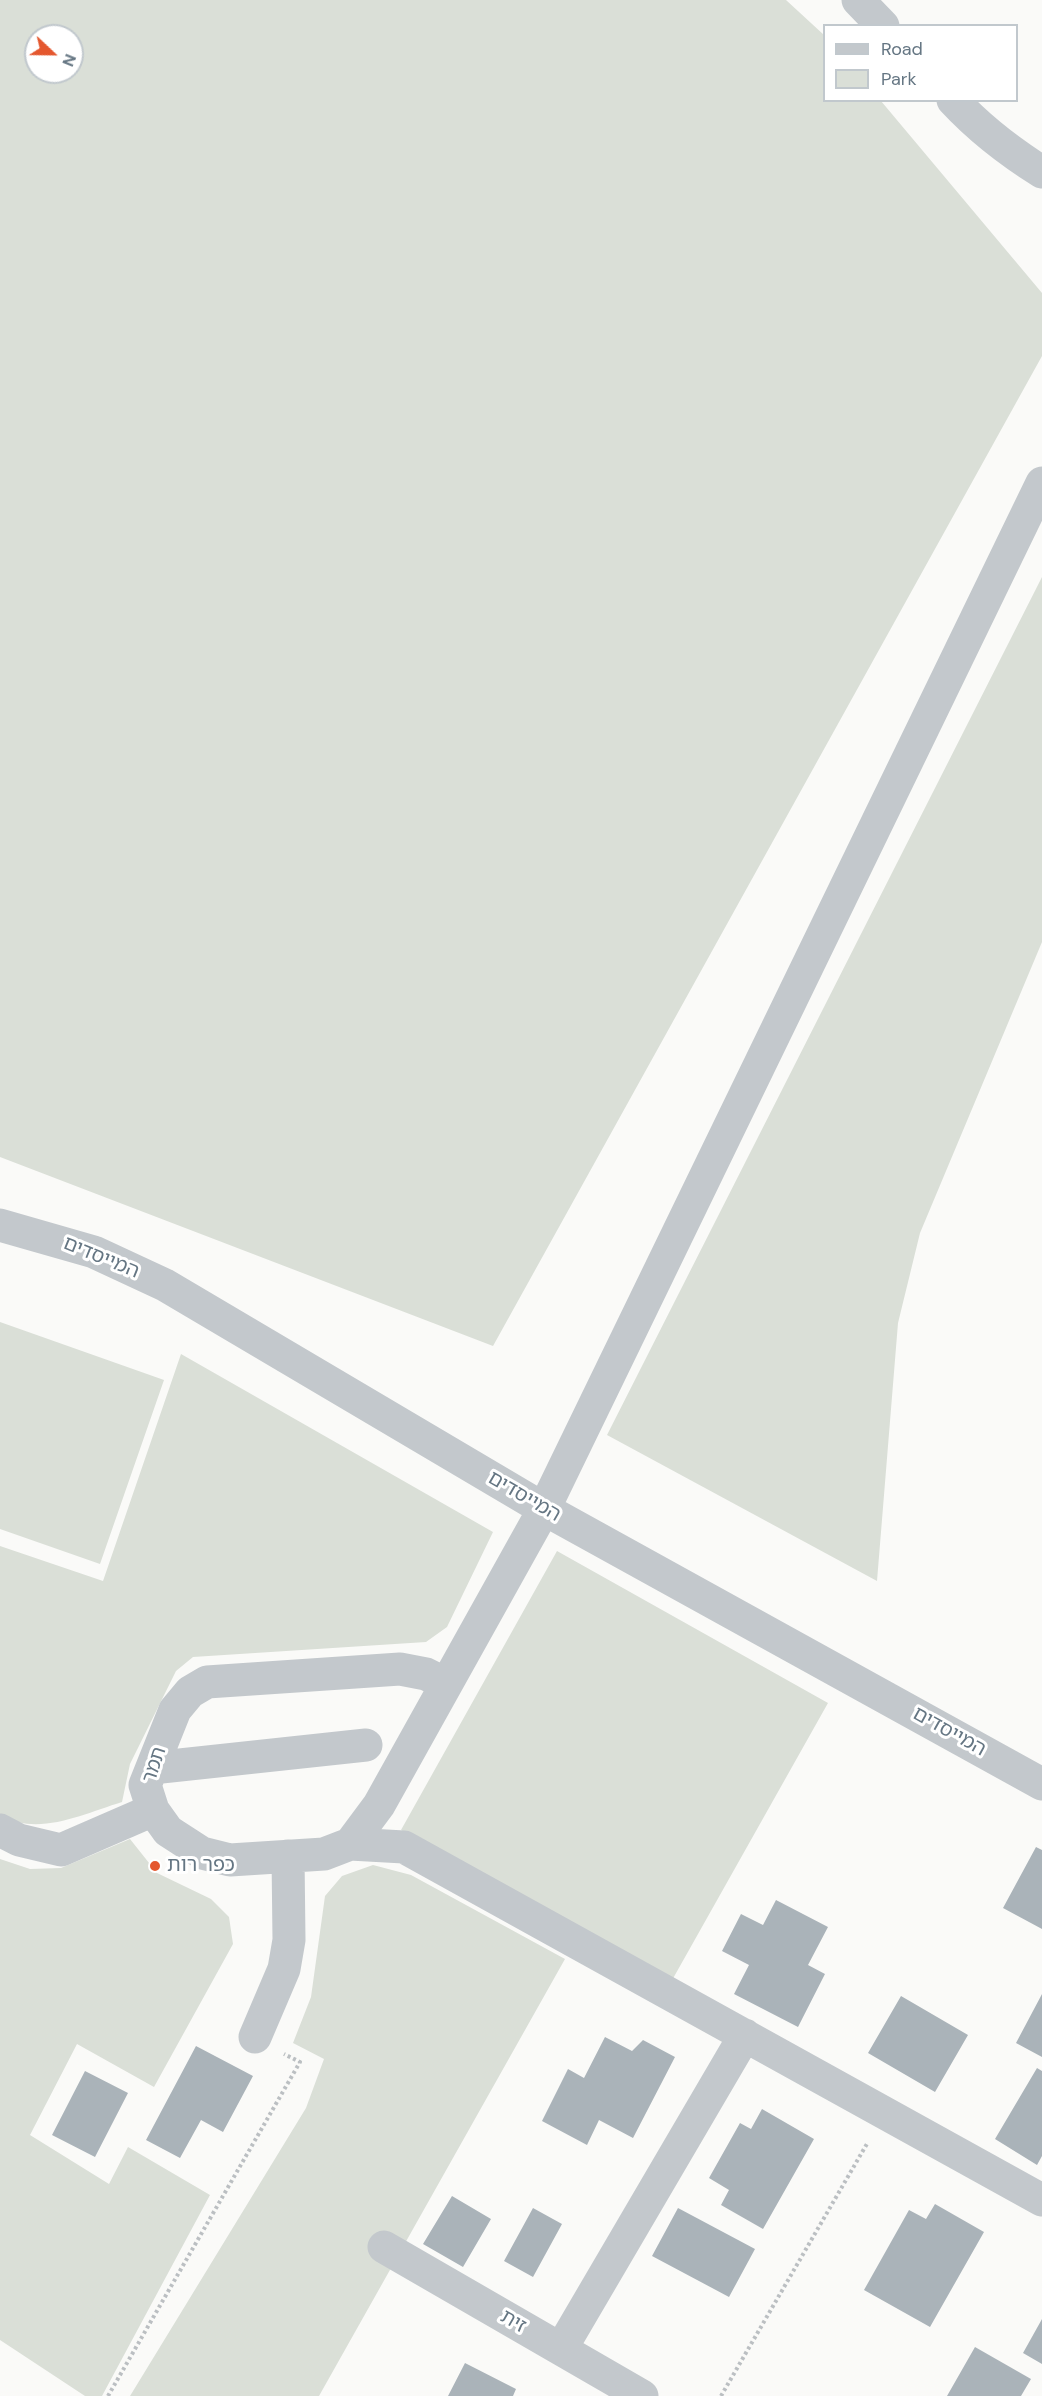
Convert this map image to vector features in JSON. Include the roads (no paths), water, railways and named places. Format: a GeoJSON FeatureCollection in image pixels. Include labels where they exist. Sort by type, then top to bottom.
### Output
{"type":"FeatureCollection","features":[{"type":"Feature","properties":{"kind":"street"},"geometry":{"type":"LineString","coordinates":[[858,0],[881,24]]}},
{"type":"Feature","properties":{"kind":"street"},"geometry":{"type":"LineString","coordinates":[[955,102],[972,120],[1042,172]]}},
{"type":"Feature","properties":{"kind":"street"},"geometry":{"type":"LineString","coordinates":[[350,1844],[379,1805],[543,1509],[1042,483]]}},
{"type":"Feature","properties":{"kind":"street","name":"המייסדים"},"geometry":{"type":"LineString","coordinates":[[0,1225],[94,1252],[165,1285],[543,1509],[1042,1784]]}},
{"type":"Feature","properties":{"kind":"street","name":"תמר"},"geometry":{"type":"LineString","coordinates":[[350,1844],[324,1854],[230,1860],[202,1853],[168,1831],[153,1810],[145,1785],[175,1710],[190,1692],[207,1682],[400,1669],[426,1674],[446,1684]]}},
{"type":"Feature","properties":{"kind":"street"},"geometry":{"type":"LineString","coordinates":[[152,1768],[366,1745]]}},
{"type":"Feature","properties":{"kind":"street"},"geometry":{"type":"LineString","coordinates":[[0,1830],[19,1840],[61,1850],[153,1810]]}},
{"type":"Feature","properties":{"kind":"street"},"geometry":{"type":"LineString","coordinates":[[350,1844],[404,1847],[1042,2200]]}},
{"type":"Feature","properties":{"kind":"street"},"geometry":{"type":"LineString","coordinates":[[255,2037],[284,1969],[289,1940],[288,1856]]}},
{"type":"Feature","properties":{"kind":"street"},"geometry":{"type":"LineString","coordinates":[[561,2349],[745,2035]]}},
{"type":"Feature","properties":{"kind":"street","name":"זית"},"geometry":{"type":"LineString","coordinates":[[384,2247],[642,2396]]}},
{"type":"Feature","properties":{"kind":"place","name":"כפר רות"},"geometry":{"type":"Point","coordinates":[155,1866]}}]}
